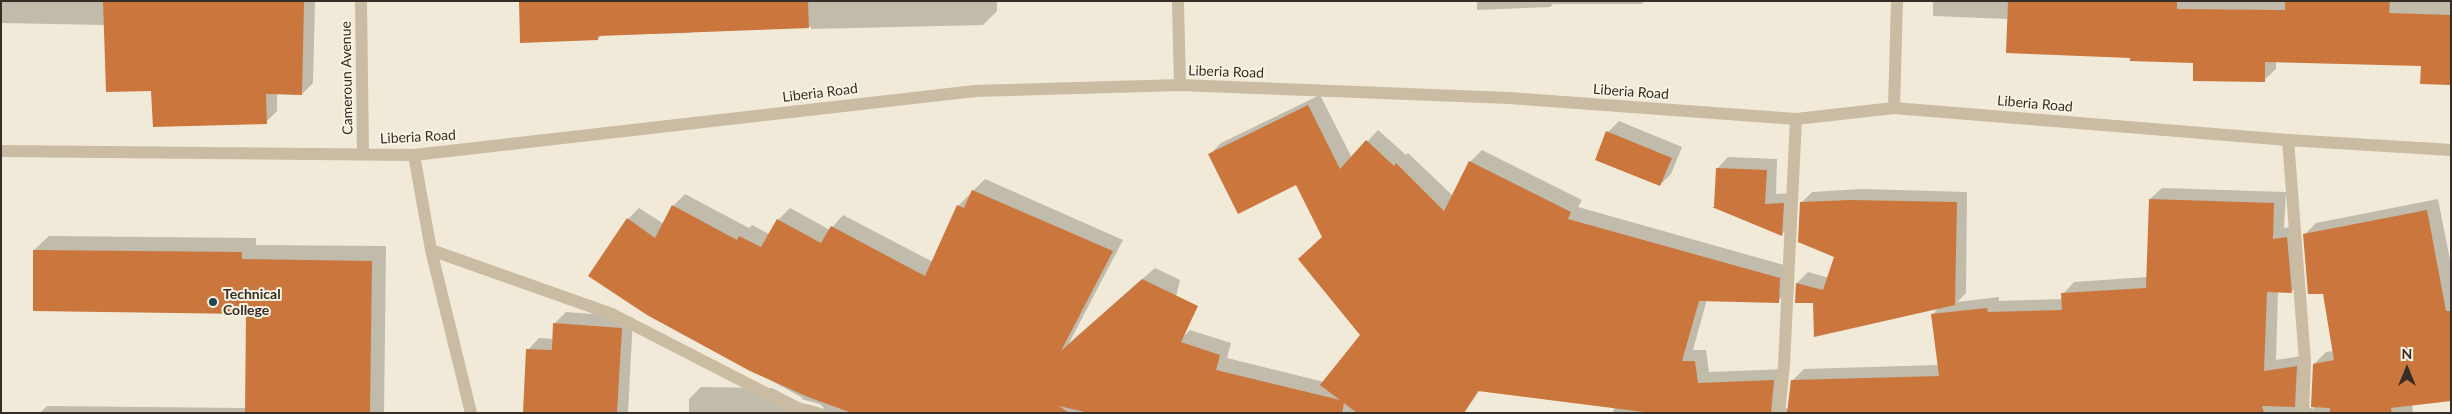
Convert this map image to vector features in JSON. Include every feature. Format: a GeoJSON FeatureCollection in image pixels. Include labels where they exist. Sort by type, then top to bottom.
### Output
{"type":"FeatureCollection","features":[{"type":"Feature","properties":{"kind":"street","name":"Cameroun Avenue"},"geometry":{"type":"LineString","coordinates":[[361,1],[363,154]]}},
{"type":"Feature","properties":{"kind":"street"},"geometry":{"type":"LineString","coordinates":[[1178,1],[1180,85]]}},
{"type":"Feature","properties":{"kind":"street"},"geometry":{"type":"LineString","coordinates":[[1894,108],[1897,1]]}},
{"type":"Feature","properties":{"kind":"street","name":"Liberia Road"},"geometry":{"type":"LineString","coordinates":[[1,151],[414,155],[975,91],[1180,85],[1509,98],[1796,119],[1894,108],[2288,140],[2451,150]]}},
{"type":"Feature","properties":{"kind":"street"},"geometry":{"type":"LineString","coordinates":[[1779,413],[1784,365],[1796,119]]}},
{"type":"Feature","properties":{"kind":"street"},"geometry":{"type":"LineString","coordinates":[[2288,140],[2305,361],[2303,413]]}},
{"type":"Feature","properties":{"kind":"street"},"geometry":{"type":"LineString","coordinates":[[414,155],[431,250],[470,413]]}},
{"type":"Feature","properties":{"kind":"street"},"geometry":{"type":"LineString","coordinates":[[431,250],[612,314],[793,407],[817,413]]}},
{"type":"Feature","properties":{"kind":"building"},"geometry":{"type":"Polygon","coordinates":[[[103,1],[304,1],[302,95],[266,94],[267,124],[153,127],[151,91],[106,92],[103,1]]]}},
{"type":"Feature","properties":{"kind":"building"},"geometry":{"type":"Polygon","coordinates":[[[519,1],[808,1],[809,28],[598,36],[598,40],[520,43],[519,1]]]}},
{"type":"Feature","properties":{"kind":"building"},"geometry":{"type":"Polygon","coordinates":[[[2008,1],[2177,1],[2177,9],[2285,10],[2285,1],[2390,1],[2389,13],[2451,15],[2451,85],[2420,84],[2421,66],[2265,62],[2265,82],[2193,81],[2193,63],[2130,61],[2130,58],[2006,53],[2008,1]]]}},
{"type":"Feature","properties":{"kind":"building"},"geometry":{"type":"Polygon","coordinates":[[[1308,105],[1340,169],[1366,140],[1394,166],[1396,163],[1444,211],[1469,161],[1571,212],[1568,219],[1780,278],[1779,303],[1699,301],[1682,361],[1695,361],[1698,383],[1774,380],[1771,413],[1652,413],[1478,391],[1464,413],[1357,413],[1344,403],[1342,413],[1089,413],[1059,406],[1069,413],[852,413],[808,397],[750,371],[647,315],[588,276],[627,218],[655,238],[672,205],[737,240],[739,236],[761,247],[777,219],[821,243],[831,226],[925,276],[957,205],[964,208],[972,190],[1113,251],[1061,351],[1142,279],[1198,306],[1181,342],[1220,355],[1216,370],[1340,400],[1320,385],[1360,335],[1298,259],[1322,237],[1296,185],[1238,214],[1208,154],[1308,105]]]}},
{"type":"Feature","properties":{"kind":"building"},"geometry":{"type":"Polygon","coordinates":[[[1606,131],[1672,158],[1660,186],[1595,160],[1606,131]]]}},
{"type":"Feature","properties":{"kind":"building"},"geometry":{"type":"Polygon","coordinates":[[[1716,168],[1767,170],[1765,204],[1784,203],[1782,236],[1712,207],[1714,207],[1716,168]]]}},
{"type":"Feature","properties":{"kind":"building"},"geometry":{"type":"Polygon","coordinates":[[[2149,199],[2274,203],[2273,239],[2287,237],[2292,293],[2267,292],[2264,371],[2297,366],[2295,407],[2262,406],[2264,413],[1787,413],[1791,380],[1939,376],[1931,314],[1987,308],[1988,312],[2062,310],[2061,293],[2146,288],[2149,199]]]}},
{"type":"Feature","properties":{"kind":"building"},"geometry":{"type":"Polygon","coordinates":[[[1851,200],[1957,202],[1955,305],[1814,337],[1813,303],[1795,303],[1796,283],[1823,290],[1834,257],[1798,242],[1800,202],[1851,200]]]}},
{"type":"Feature","properties":{"kind":"building"},"geometry":{"type":"Polygon","coordinates":[[[2427,210],[2446,311],[2451,311],[2451,401],[2391,408],[2392,413],[2330,413],[2330,408],[2311,407],[2313,364],[2334,360],[2323,294],[2308,294],[2303,234],[2427,210]]]}},
{"type":"Feature","properties":{"kind":"building"},"geometry":{"type":"Polygon","coordinates":[[[33,250],[242,252],[242,259],[372,261],[370,413],[245,413],[246,314],[33,311],[33,250]]]}},
{"type":"Feature","properties":{"kind":"building"},"geometry":{"type":"Polygon","coordinates":[[[553,323],[622,328],[617,413],[523,413],[526,349],[552,350],[553,323]]]}},
{"type":"Feature","properties":{"kind":"place","name":"Technical College"},"geometry":{"type":"Point","coordinates":[213,302]}}]}
